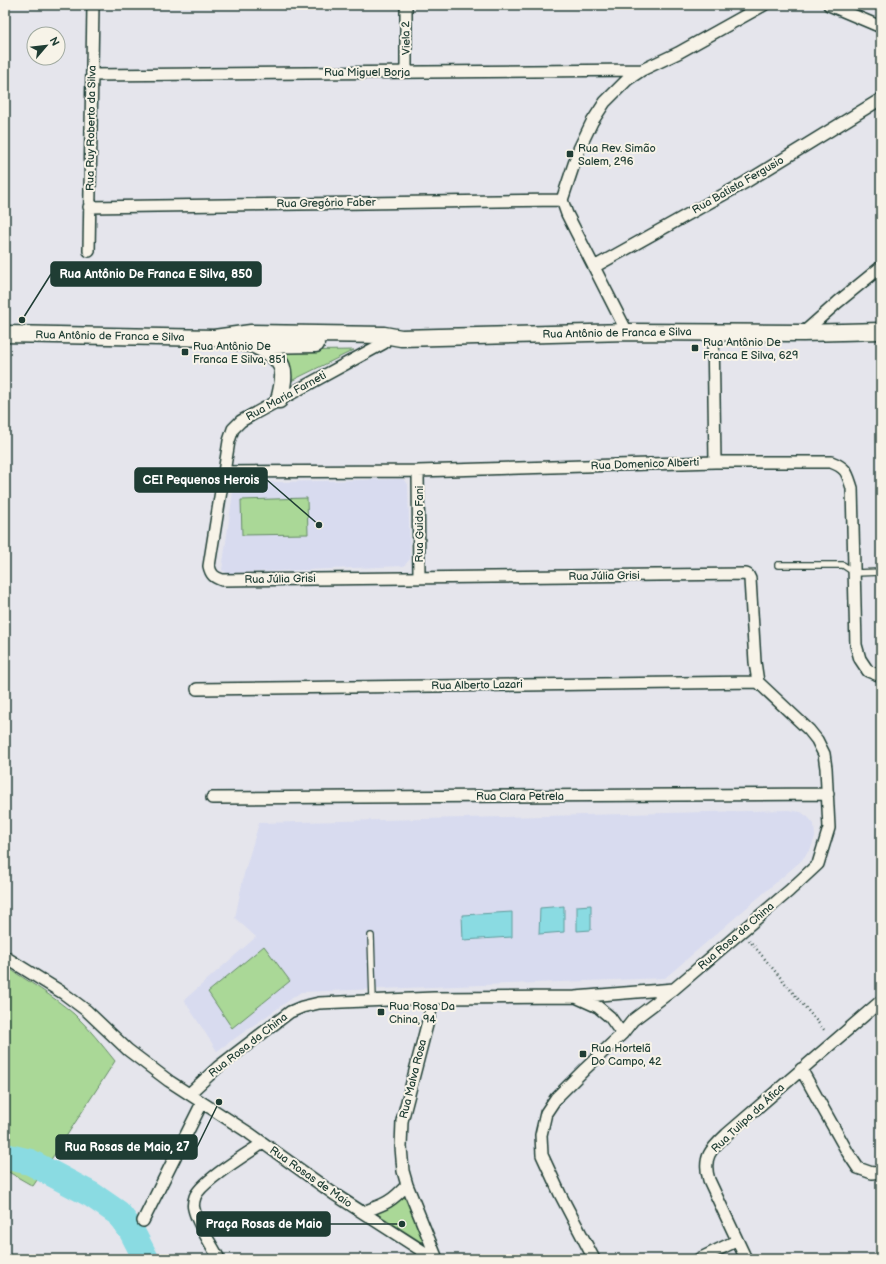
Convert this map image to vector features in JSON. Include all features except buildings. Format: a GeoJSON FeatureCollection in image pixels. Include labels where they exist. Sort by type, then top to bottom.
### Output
{"type":"FeatureCollection","features":[{"type":"Feature","properties":{"kind":"main road","name":"Rua Antônio de Franca e Silva"},"geometry":{"type":"LineString","coordinates":[[5,334],[214,338],[255,345],[401,338],[627,332],[803,333],[881,331]]}},
{"type":"Feature","properties":{"kind":"main road","name":"Rua Antônio de Franca e Silva"},"geometry":{"type":"LineString","coordinates":[[214,338],[251,333],[384,339]]}},
{"type":"Feature","properties":{"kind":"main road"},"geometry":{"type":"LineString","coordinates":[[255,345],[271,352],[284,371],[283,386],[279,400]]}},
{"type":"Feature","properties":{"kind":"street","name":"Rua Ruy Roberto da Silva"},"geometry":{"type":"LineString","coordinates":[[89,251],[93,5]]}},
{"type":"Feature","properties":{"kind":"street","name":"Viela 2"},"geometry":{"type":"LineString","coordinates":[[406,5],[406,71]]}},
{"type":"Feature","properties":{"kind":"street"},"geometry":{"type":"LineString","coordinates":[[627,332],[567,214],[562,200],[579,149],[592,122],[605,102],[618,88],[642,70],[678,53],[764,5]]}},
{"type":"Feature","properties":{"kind":"street"},"geometry":{"type":"LineString","coordinates":[[829,5],[881,27]]}},
{"type":"Feature","properties":{"kind":"street","name":"Rua Miguel Borja"},"geometry":{"type":"LineString","coordinates":[[92,75],[642,70]]}},
{"type":"Feature","properties":{"kind":"street","name":"Rua Batista Fergusio"},"geometry":{"type":"LineString","coordinates":[[594,267],[746,182],[881,99]]}},
{"type":"Feature","properties":{"kind":"street","name":"Rua Gregório Faber"},"geometry":{"type":"LineString","coordinates":[[89,207],[562,200]]}},
{"type":"Feature","properties":{"kind":"street"},"geometry":{"type":"LineString","coordinates":[[803,333],[881,267]]}},
{"type":"Feature","properties":{"kind":"street"},"geometry":{"type":"LineString","coordinates":[[713,333],[715,462]]}},
{"type":"Feature","properties":{"kind":"street","name":"Rua Maria Farneti"},"geometry":{"type":"LineString","coordinates":[[214,577],[209,566],[229,441],[233,429],[241,421],[384,339]]}},
{"type":"Feature","properties":{"kind":"street","name":"Rua Domenico Alberti"},"geometry":{"type":"LineString","coordinates":[[224,472],[418,471],[715,462],[831,462],[841,466],[848,474],[852,488],[856,645],[860,659],[868,671],[881,676]]}},
{"type":"Feature","properties":{"kind":"street","name":"Rua Guido Fani"},"geometry":{"type":"LineString","coordinates":[[418,471],[419,578]]}},
{"type":"Feature","properties":{"kind":"street","name":"Rua Júlia Grisi"},"geometry":{"type":"LineString","coordinates":[[214,577],[222,580],[746,574],[750,579],[755,662],[758,682]]}},
{"type":"Feature","properties":{"kind":"street"},"geometry":{"type":"LineString","coordinates":[[758,682],[809,730],[817,740],[824,754],[828,794]]}},
{"type":"Feature","properties":{"kind":"street","name":"Rua Alberto Lazari"},"geometry":{"type":"LineString","coordinates":[[197,689],[758,682]]}},
{"type":"Feature","properties":{"kind":"street","name":"Rua Clara Petrela"},"geometry":{"type":"LineString","coordinates":[[212,798],[828,794]]}},
{"type":"Feature","properties":{"kind":"street","name":"Rua Rosa da China"},"geometry":{"type":"LineString","coordinates":[[189,1094],[218,1067],[290,1012],[302,1007],[319,1003],[434,998],[575,997],[674,989],[783,896],[818,864],[829,828],[828,794]]}},
{"type":"Feature","properties":{"kind":"street","name":"Rua Rosas de Maio"},"geometry":{"type":"LineString","coordinates":[[5,957],[63,993],[87,1011],[128,1050],[189,1094],[263,1143],[362,1212],[436,1259]]}},
{"type":"Feature","properties":{"kind":"street"},"geometry":{"type":"LineString","coordinates":[[594,1259],[542,1155],[541,1135],[546,1113],[556,1098],[622,1034],[634,1020],[674,989]]}},
{"type":"Feature","properties":{"kind":"street","name":"Rua Rosa da China"},"geometry":{"type":"LineString","coordinates":[[575,997],[598,1007],[610,1017],[622,1034]]}},
{"type":"Feature","properties":{"kind":"street","name":"Rua Malva Rosa"},"geometry":{"type":"LineString","coordinates":[[434,998],[402,1121],[401,1147],[403,1171],[407,1185],[436,1259]]}},
{"type":"Feature","properties":{"kind":"street","name":"Rua Tulipa da Áfica"},"geometry":{"type":"LineString","coordinates":[[746,1259],[736,1241],[709,1180],[706,1169],[707,1157],[714,1147],[727,1134],[881,1001]]}},
{"type":"Feature","properties":{"kind":"street"},"geometry":{"type":"LineString","coordinates":[[801,1069],[858,1168],[872,1174],[881,1172]]}},
{"type":"Feature","properties":{"kind":"street"},"geometry":{"type":"LineString","coordinates":[[143,1221],[202,1103]]}},
{"type":"Feature","properties":{"kind":"street"},"geometry":{"type":"LineString","coordinates":[[220,1259],[196,1216],[194,1208],[195,1196],[201,1188],[224,1169],[263,1143]]}},
{"type":"Feature","properties":{"kind":"street"},"geometry":{"type":"LineString","coordinates":[[362,1212],[386,1204],[394,1199],[407,1185]]}},
{"type":"Feature","properties":{"kind":"street"},"geometry":{"type":"LineString","coordinates":[[698,1259],[736,1241]]}},
{"type":"Feature","properties":{"kind":"lane"},"geometry":{"type":"LineString","coordinates":[[778,565],[843,565],[855,573],[881,572]]}},
{"type":"Feature","properties":{"kind":"lane"},"geometry":{"type":"LineString","coordinates":[[371,936],[373,1000]]}},
{"type":"Feature","properties":{"kind":"path"},"geometry":{"type":"LineString","coordinates":[[749,939],[825,1031]]}},
{"type":"Feature","properties":{"kind":"shaded area"},"geometry":{"type":"Polygon","coordinates":[[[403,479],[408,484],[410,559],[404,566],[227,573],[222,570],[234,485],[238,483],[403,479]]]}},
{"type":"Feature","properties":{"kind":"shaded area"},"geometry":{"type":"Polygon","coordinates":[[[788,810],[801,812],[814,824],[815,837],[811,848],[801,861],[665,978],[301,992],[217,1051],[184,1000],[256,937],[235,918],[244,874],[259,823],[788,810]]]}},
{"type":"Feature","properties":{"kind":"green space"},"geometry":{"type":"Polygon","coordinates":[[[354,350],[289,382],[277,351],[354,350]]]}},
{"type":"Feature","properties":{"kind":"green space"},"geometry":{"type":"Polygon","coordinates":[[[307,498],[308,534],[242,535],[241,500],[307,498]]]}},
{"type":"Feature","properties":{"kind":"green space"},"geometry":{"type":"Polygon","coordinates":[[[264,946],[290,981],[232,1028],[208,992],[264,946]]]}},
{"type":"Feature","properties":{"kind":"green space"},"geometry":{"type":"Polygon","coordinates":[[[5,966],[66,1007],[90,1031],[115,1061],[33,1186],[5,1170],[5,966]]]}},
{"type":"Feature","properties":{"kind":"green space"},"geometry":{"type":"Polygon","coordinates":[[[406,1188],[431,1254],[365,1212],[406,1188]]]}},
{"type":"Feature","properties":{"kind":"water"},"geometry":{"type":"Polygon","coordinates":[[[591,905],[591,930],[577,931],[577,906],[591,905]]]}},
{"type":"Feature","properties":{"kind":"water"},"geometry":{"type":"Polygon","coordinates":[[[564,906],[564,932],[539,934],[540,908],[564,906]]]}},
{"type":"Feature","properties":{"kind":"water"},"geometry":{"type":"Polygon","coordinates":[[[512,912],[512,937],[463,940],[462,915],[512,912]]]}},
{"type":"Feature","properties":{"kind":"waterway"},"geometry":{"type":"LineString","coordinates":[[5,1156],[30,1162],[92,1195],[118,1213],[131,1230],[146,1259]]}},
{"type":"Feature","properties":{"kind":"place","name":"Rua Rev. Simão Salem, 296"},"geometry":{"type":"Point","coordinates":[570,154]}},
{"type":"Feature","properties":{"kind":"place","name":"Rua Antônio De Franca E Silva, 850"},"geometry":{"type":"Point","coordinates":[22,320]}},
{"type":"Feature","properties":{"kind":"place","name":"Rua Antônio De Franca E Silva, 629"},"geometry":{"type":"Point","coordinates":[695,348]}},
{"type":"Feature","properties":{"kind":"place","name":"Rua Antônio De Franca E Silva, 851"},"geometry":{"type":"Point","coordinates":[185,352]}},
{"type":"Feature","properties":{"kind":"place","name":"CEI Pequenos Herois"},"geometry":{"type":"Point","coordinates":[319,525]}},
{"type":"Feature","properties":{"kind":"place","name":"Rua Rosa Da China, 94"},"geometry":{"type":"Point","coordinates":[381,1012]}},
{"type":"Feature","properties":{"kind":"place","name":"Rua Hortelã Do Campo, 42"},"geometry":{"type":"Point","coordinates":[583,1054]}},
{"type":"Feature","properties":{"kind":"place","name":"Rua Rosas de Maio, 27"},"geometry":{"type":"Point","coordinates":[219,1102]}},
{"type":"Feature","properties":{"kind":"place","name":"Praça Rosas de Maio"},"geometry":{"type":"Point","coordinates":[402,1224]}}]}
